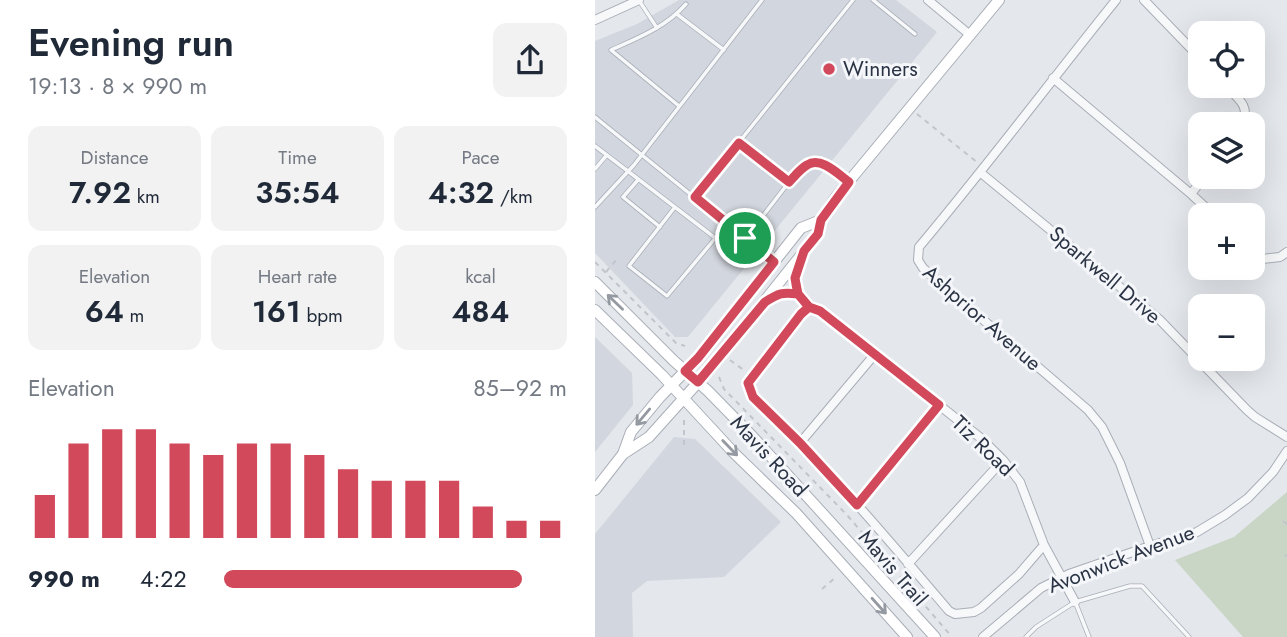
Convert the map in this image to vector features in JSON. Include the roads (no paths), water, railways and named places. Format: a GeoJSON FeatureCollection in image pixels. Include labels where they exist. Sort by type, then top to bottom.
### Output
{"type":"FeatureCollection","features":[{"type":"Feature","properties":{"kind":"street"},"geometry":{"type":"LineString","coordinates":[[595,20],[639,0]]}},
{"type":"Feature","properties":{"kind":"street"},"geometry":{"type":"LineString","coordinates":[[928,0],[969,35]]}},
{"type":"Feature","properties":{"kind":"street"},"geometry":{"type":"LineString","coordinates":[[623,454],[649,437],[765,302],[818,234],[821,220],[849,182],[999,0]]}},
{"type":"Feature","properties":{"kind":"street","name":"Ashprior Avenue"},"geometry":{"type":"LineString","coordinates":[[1116,0],[919,247],[918,260],[923,268],[1088,410],[1102,428],[1120,463],[1150,546]]}},
{"type":"Feature","properties":{"kind":"street"},"geometry":{"type":"LineString","coordinates":[[1144,0],[1188,46]]}},
{"type":"Feature","properties":{"kind":"street"},"geometry":{"type":"LineString","coordinates":[[1053,78],[1201,203]]}},
{"type":"Feature","properties":{"kind":"street","name":"Sparkwell Drive"},"geometry":{"type":"LineString","coordinates":[[983,170],[1159,319],[1247,410],[1287,437]]}},
{"type":"Feature","properties":{"kind":"street"},"geometry":{"type":"LineString","coordinates":[[1191,194],[1195,189]]}},
{"type":"Feature","properties":{"kind":"street"},"geometry":{"type":"LineString","coordinates":[[595,490],[623,454],[631,432],[706,347],[801,228],[821,220]]}},
{"type":"Feature","properties":{"kind":"street"},"geometry":{"type":"LineString","coordinates":[[765,302],[784,292],[798,294],[795,278],[804,251]]}},
{"type":"Feature","properties":{"kind":"street"},"geometry":{"type":"LineString","coordinates":[[1265,259],[1280,257],[1287,252]]}},
{"type":"Feature","properties":{"kind":"street","name":"Mavis Road"},"geometry":{"type":"LineString","coordinates":[[595,282],[753,437],[935,637]]}},
{"type":"Feature","properties":{"kind":"street","name":"Tiz Road"},"geometry":{"type":"LineString","coordinates":[[798,294],[809,307],[820,311],[982,439],[1003,460],[1020,482],[1044,545],[1075,602]]}},
{"type":"Feature","properties":{"kind":"street"},"geometry":{"type":"LineString","coordinates":[[809,307],[748,383],[753,397],[857,505],[949,611],[955,614],[974,612],[981,608],[1019,574],[1044,545]]}},
{"type":"Feature","properties":{"kind":"street","name":"Mavis Road"},"geometry":{"type":"LineString","coordinates":[[595,310],[796,513],[907,637]]}},
{"type":"Feature","properties":{"kind":"street"},"geometry":{"type":"LineString","coordinates":[[800,443],[874,354]]}},
{"type":"Feature","properties":{"kind":"street"},"geometry":{"type":"LineString","coordinates":[[857,505],[939,405]]}},
{"type":"Feature","properties":{"kind":"street","name":"Avonwick Avenue"},"geometry":{"type":"LineString","coordinates":[[982,637],[1041,588],[1069,574],[1197,532],[1248,498],[1273,472],[1287,452]]}},
{"type":"Feature","properties":{"kind":"street"},"geometry":{"type":"LineString","coordinates":[[908,564],[1003,460]]}},
{"type":"Feature","properties":{"kind":"lane"},"geometry":{"type":"LineString","coordinates":[[639,0],[657,28]]}},
{"type":"Feature","properties":{"kind":"lane"},"geometry":{"type":"LineString","coordinates":[[595,207],[628,172],[762,0]]}},
{"type":"Feature","properties":{"kind":"lane"},"geometry":{"type":"LineString","coordinates":[[695,197],[853,0]]}},
{"type":"Feature","properties":{"kind":"lane"},"geometry":{"type":"LineString","coordinates":[[873,0],[915,34]]}},
{"type":"Feature","properties":{"kind":"lane"},"geometry":{"type":"LineString","coordinates":[[680,106],[611,50],[657,28],[677,15],[686,4]]}},
{"type":"Feature","properties":{"kind":"lane"},"geometry":{"type":"LineString","coordinates":[[677,15],[724,50]]}},
{"type":"Feature","properties":{"kind":"lane"},"geometry":{"type":"LineString","coordinates":[[595,117],[774,262]]}},
{"type":"Feature","properties":{"kind":"lane"},"geometry":{"type":"LineString","coordinates":[[739,143],[789,182]]}},
{"type":"Feature","properties":{"kind":"lane"},"geometry":{"type":"LineString","coordinates":[[595,146],[731,250]]}},
{"type":"Feature","properties":{"kind":"lane"},"geometry":{"type":"LineString","coordinates":[[595,169],[606,156]]}},
{"type":"Feature","properties":{"kind":"lane"},"geometry":{"type":"LineString","coordinates":[[745,238],[789,182],[809,163],[819,162],[849,182]]}},
{"type":"Feature","properties":{"kind":"lane"},"geometry":{"type":"LineString","coordinates":[[638,180],[623,197],[660,227]]}},
{"type":"Feature","properties":{"kind":"lane"},"geometry":{"type":"LineString","coordinates":[[675,207],[629,266],[667,296],[728,223]]}},
{"type":"Feature","properties":{"kind":"lane"},"geometry":{"type":"LineString","coordinates":[[1026,637],[1036,627],[1075,602],[1130,586],[1142,586],[1189,637]]}},
{"type":"Feature","properties":{"kind":"lane"},"geometry":{"type":"LineString","coordinates":[[1075,602],[1089,637]]}},
{"type":"Feature","properties":{"kind":"place","name":"Winners"},"geometry":{"type":"Point","coordinates":[829,69]}}]}
